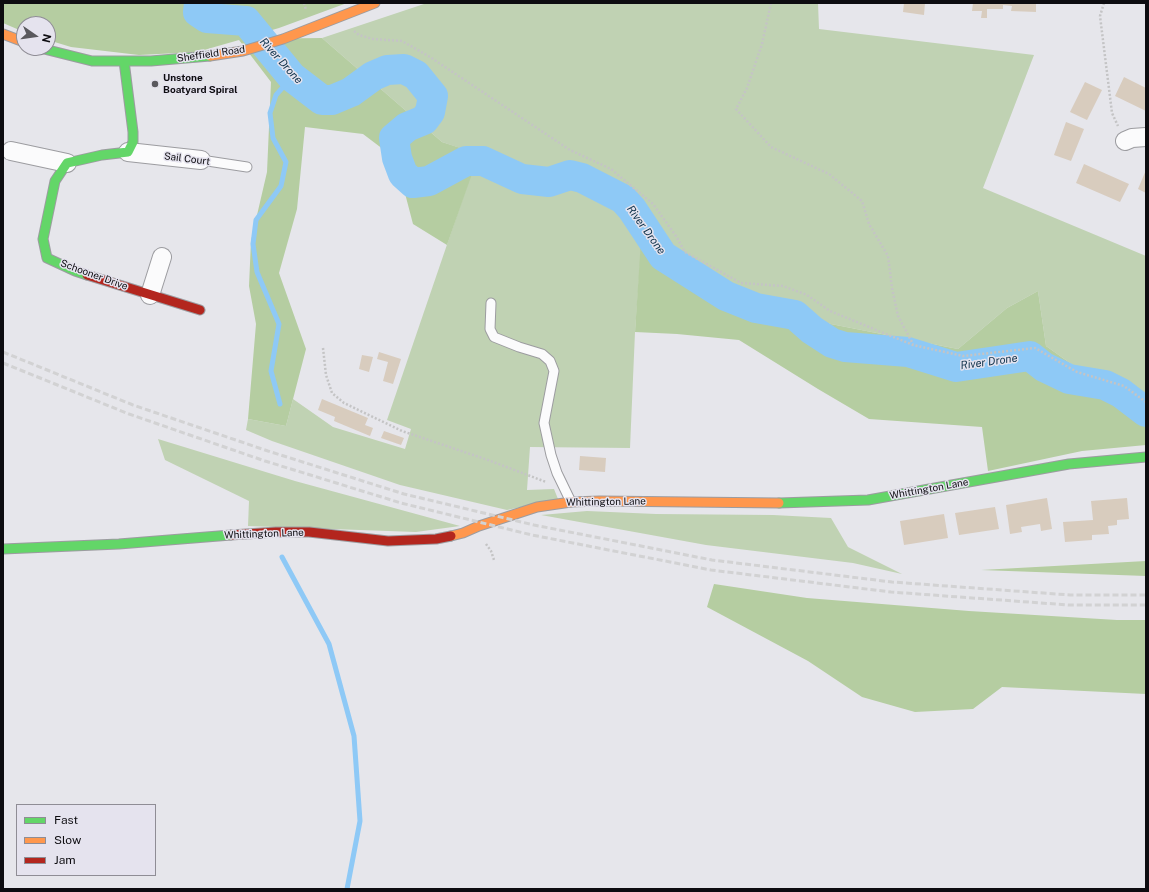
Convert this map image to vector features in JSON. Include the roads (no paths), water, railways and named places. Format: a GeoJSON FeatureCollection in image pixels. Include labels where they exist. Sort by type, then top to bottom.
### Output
{"type":"FeatureCollection","features":[{"type":"Feature","properties":{"kind":"street","name":"Sheffield Road"},"geometry":{"type":"LineString","coordinates":[[56,52],[92,61],[198,58],[243,51],[283,39],[375,3]]}},
{"type":"Feature","properties":{"kind":"street"},"geometry":{"type":"LineString","coordinates":[[3,34],[16,39]]}},
{"type":"Feature","properties":{"kind":"street"},"geometry":{"type":"LineString","coordinates":[[11,151],[67,163],[102,155],[128,152],[133,142],[133,132],[124,61]]}},
{"type":"Feature","properties":{"kind":"street"},"geometry":{"type":"LineString","coordinates":[[1124,141],[1132,138],[1146,137]]}},
{"type":"Feature","properties":{"kind":"street","name":"Sail Court"},"geometry":{"type":"LineString","coordinates":[[128,152],[201,160]]}},
{"type":"Feature","properties":{"kind":"street","name":"Schooner Drive"},"geometry":{"type":"LineString","coordinates":[[67,163],[55,181],[43,239],[47,258],[75,271],[200,310]]}},
{"type":"Feature","properties":{"kind":"street"},"geometry":{"type":"LineString","coordinates":[[150,295],[162,258]]}},
{"type":"Feature","properties":{"kind":"street","name":"Whittington Lane"},"geometry":{"type":"LineString","coordinates":[[3,549],[119,544],[276,532],[309,532],[388,541],[436,540],[463,533],[479,526],[569,498],[600,500],[796,503],[868,500],[1069,464],[1146,457]]}},
{"type":"Feature","properties":{"kind":"lane","name":"Sail Court"},"geometry":{"type":"LineString","coordinates":[[201,160],[247,167]]}},
{"type":"Feature","properties":{"kind":"lane"},"geometry":{"type":"LineString","coordinates":[[491,303],[490,329],[494,337],[542,354],[550,361],[554,371],[544,422],[550,455],[569,498]]}},
{"type":"Feature","properties":{"kind":"waterway","name":"River Drone"},"geometry":{"type":"LineString","coordinates":[[199,3],[198,12],[207,18],[246,21],[292,77],[322,100],[332,100],[351,92],[373,76],[387,70],[404,69],[416,75],[433,96],[430,112],[424,120],[407,127],[394,138],[397,158],[403,174],[413,183],[429,181],[466,161],[483,161],[522,179],[549,182],[570,175],[582,178],[623,199],[632,209],[663,256],[726,296],[756,308],[795,315],[812,330],[832,343],[845,347],[908,352],[956,367],[1030,356],[1044,367],[1069,379],[1105,385],[1121,393],[1146,412]]}},
{"type":"Feature","properties":{"kind":"waterway"},"geometry":{"type":"LineString","coordinates":[[280,404],[271,371],[279,324],[257,272],[253,244],[256,220],[281,186],[286,162],[273,138],[270,113],[276,95],[292,77]]}},
{"type":"Feature","properties":{"kind":"waterway"},"geometry":{"type":"LineString","coordinates":[[282,557],[329,644],[354,736],[360,821],[347,889]]}},
{"type":"Feature","properties":{"kind":"railway"},"geometry":{"type":"LineString","coordinates":[[3,352],[133,405],[268,451],[404,494],[534,525],[712,560],[892,582],[1070,595],[1146,595]]}},
{"type":"Feature","properties":{"kind":"railway"},"geometry":{"type":"LineString","coordinates":[[3,363],[129,414],[265,461],[401,503],[532,535],[711,570],[891,592],[1069,605],[1146,605]]}},
{"type":"Feature","properties":{"kind":"place","name":"Unstone Boatyard Spiral"},"geometry":{"type":"Point","coordinates":[155,84]}}]}
